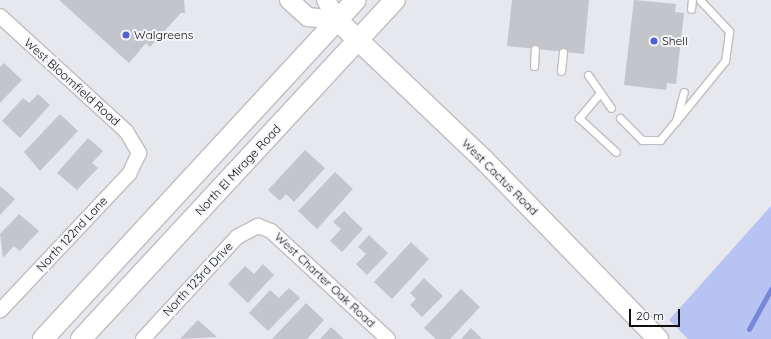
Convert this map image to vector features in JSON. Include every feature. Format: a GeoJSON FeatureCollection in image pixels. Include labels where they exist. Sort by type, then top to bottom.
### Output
{"type":"FeatureCollection","features":[{"type":"Feature","properties":{"kind":"main road"},"geometry":{"type":"LineString","coordinates":[[43,339],[356,0]]}},
{"type":"Feature","properties":{"kind":"main road","name":"North El Mirage Road"},"geometry":{"type":"LineString","coordinates":[[81,339],[395,0]]}},
{"type":"Feature","properties":{"kind":"main road","name":"West Cactus Road"},"geometry":{"type":"LineString","coordinates":[[337,20],[483,159],[658,339]]}},
{"type":"Feature","properties":{"kind":"street"},"geometry":{"type":"LineString","coordinates":[[289,0],[308,17],[337,20]]}},
{"type":"Feature","properties":{"kind":"street","name":"West Cactus Road"},"geometry":{"type":"LineString","coordinates":[[326,0],[337,20]]}},
{"type":"Feature","properties":{"kind":"street","name":"West Bloomfield Road"},"geometry":{"type":"LineString","coordinates":[[0,16],[126,131],[139,154]]}},
{"type":"Feature","properties":{"kind":"street","name":"North 122nd Lane"},"geometry":{"type":"LineString","coordinates":[[3,303],[129,174],[139,154]]}},
{"type":"Feature","properties":{"kind":"street","name":"North 123rd Drive"},"geometry":{"type":"LineString","coordinates":[[143,339],[237,237],[258,226]]}},
{"type":"Feature","properties":{"kind":"street","name":"West Charter Oak Road"},"geometry":{"type":"LineString","coordinates":[[258,226],[271,231],[388,339]]}},
{"type":"Feature","properties":{"kind":"lane"},"geometry":{"type":"LineString","coordinates":[[692,0],[692,9]]}},
{"type":"Feature","properties":{"kind":"lane"},"geometry":{"type":"LineString","coordinates":[[620,118],[642,140],[652,142],[660,140],[725,61],[729,31],[700,0]]}},
{"type":"Feature","properties":{"kind":"lane"},"geometry":{"type":"LineString","coordinates":[[534,66],[535,49]]}},
{"type":"Feature","properties":{"kind":"lane"},"geometry":{"type":"LineString","coordinates":[[561,71],[563,52]]}},
{"type":"Feature","properties":{"kind":"lane"},"geometry":{"type":"LineString","coordinates":[[588,75],[611,108]]}},
{"type":"Feature","properties":{"kind":"lane"},"geometry":{"type":"LineString","coordinates":[[676,121],[684,92]]}},
{"type":"Feature","properties":{"kind":"lane"},"geometry":{"type":"LineString","coordinates":[[600,93],[579,118],[616,152]]}},
{"type":"Feature","properties":{"kind":"shaded area"},"geometry":{"type":"Polygon","coordinates":[[[771,206],[771,339],[688,339],[669,320],[771,206]]]}},
{"type":"Feature","properties":{"kind":"building","name":"Walgreens"},"geometry":{"type":"Polygon","coordinates":[[[59,0],[184,0],[185,13],[181,13],[150,47],[146,43],[129,63],[59,0]]]}},
{"type":"Feature","properties":{"kind":"building"},"geometry":{"type":"Polygon","coordinates":[[[512,0],[589,0],[584,54],[507,46],[512,0]]]}},
{"type":"Feature","properties":{"kind":"building","name":"Shell"},"geometry":{"type":"Polygon","coordinates":[[[634,0],[676,4],[675,12],[684,13],[676,84],[667,83],[666,90],[624,85],[634,0]]]}},
{"type":"Feature","properties":{"kind":"building"},"geometry":{"type":"Polygon","coordinates":[[[4,63],[22,80],[0,103],[0,67],[4,63]]]}},
{"type":"Feature","properties":{"kind":"building"},"geometry":{"type":"Polygon","coordinates":[[[38,94],[50,105],[20,138],[2,121],[23,98],[29,103],[38,94]]]}},
{"type":"Feature","properties":{"kind":"building"},"geometry":{"type":"Polygon","coordinates":[[[60,114],[78,131],[40,171],[24,152],[60,114]]]}},
{"type":"Feature","properties":{"kind":"building"},"geometry":{"type":"Polygon","coordinates":[[[88,138],[103,151],[92,163],[98,168],[77,190],[57,173],[88,138]]]}},
{"type":"Feature","properties":{"kind":"building"},"geometry":{"type":"Polygon","coordinates":[[[305,150],[325,168],[294,202],[286,194],[280,201],[268,190],[305,150]]]}},
{"type":"Feature","properties":{"kind":"building"},"geometry":{"type":"Polygon","coordinates":[[[335,172],[353,189],[317,229],[298,211],[335,172]]]}},
{"type":"Feature","properties":{"kind":"building"},"geometry":{"type":"Polygon","coordinates":[[[0,186],[15,199],[0,215],[0,186]]]}},
{"type":"Feature","properties":{"kind":"building"},"geometry":{"type":"Polygon","coordinates":[[[344,211],[363,229],[342,252],[330,241],[341,229],[333,222],[344,211]]]}},
{"type":"Feature","properties":{"kind":"building"},"geometry":{"type":"Polygon","coordinates":[[[19,214],[39,231],[20,251],[14,246],[3,258],[0,234],[19,214]]]}},
{"type":"Feature","properties":{"kind":"building"},"geometry":{"type":"Polygon","coordinates":[[[369,235],[388,253],[367,275],[356,264],[366,254],[358,247],[369,235]]]}},
{"type":"Feature","properties":{"kind":"building"},"geometry":{"type":"Polygon","coordinates":[[[411,242],[429,259],[392,299],[374,282],[411,242]]]}},
{"type":"Feature","properties":{"kind":"building"},"geometry":{"type":"Polygon","coordinates":[[[263,264],[274,275],[248,303],[228,284],[245,266],[254,274],[263,264]]]}},
{"type":"Feature","properties":{"kind":"building"},"geometry":{"type":"Polygon","coordinates":[[[424,278],[443,296],[422,317],[410,305],[416,299],[410,293],[424,278]]]}},
{"type":"Feature","properties":{"kind":"building"},"geometry":{"type":"Polygon","coordinates":[[[289,288],[300,298],[268,331],[249,313],[270,290],[279,298],[289,288]]]}},
{"type":"Feature","properties":{"kind":"building"},"geometry":{"type":"Polygon","coordinates":[[[461,289],[480,307],[450,339],[436,339],[424,328],[461,289]]]}},
{"type":"Feature","properties":{"kind":"building"},"geometry":{"type":"Polygon","coordinates":[[[306,303],[324,320],[307,339],[272,339],[306,303]]]}},
{"type":"Feature","properties":{"kind":"building"},"geometry":{"type":"Polygon","coordinates":[[[198,320],[217,337],[180,339],[198,320]]]}},
{"type":"Feature","properties":{"kind":"building"},"geometry":{"type":"Polygon","coordinates":[[[331,327],[344,339],[320,339],[331,327]]]}},
{"type":"Feature","properties":{"kind":"building"},"geometry":{"type":"Polygon","coordinates":[[[471,328],[482,339],[461,339],[471,328]]]}},
{"type":"Feature","properties":{"kind":"waterway"},"geometry":{"type":"LineString","coordinates":[[749,329],[771,289]]}},
{"type":"Feature","properties":{"kind":"place","name":"Walgreens"},"geometry":{"type":"Point","coordinates":[126,35]}},
{"type":"Feature","properties":{"kind":"place","name":"Shell"},"geometry":{"type":"Point","coordinates":[654,41]}}]}
